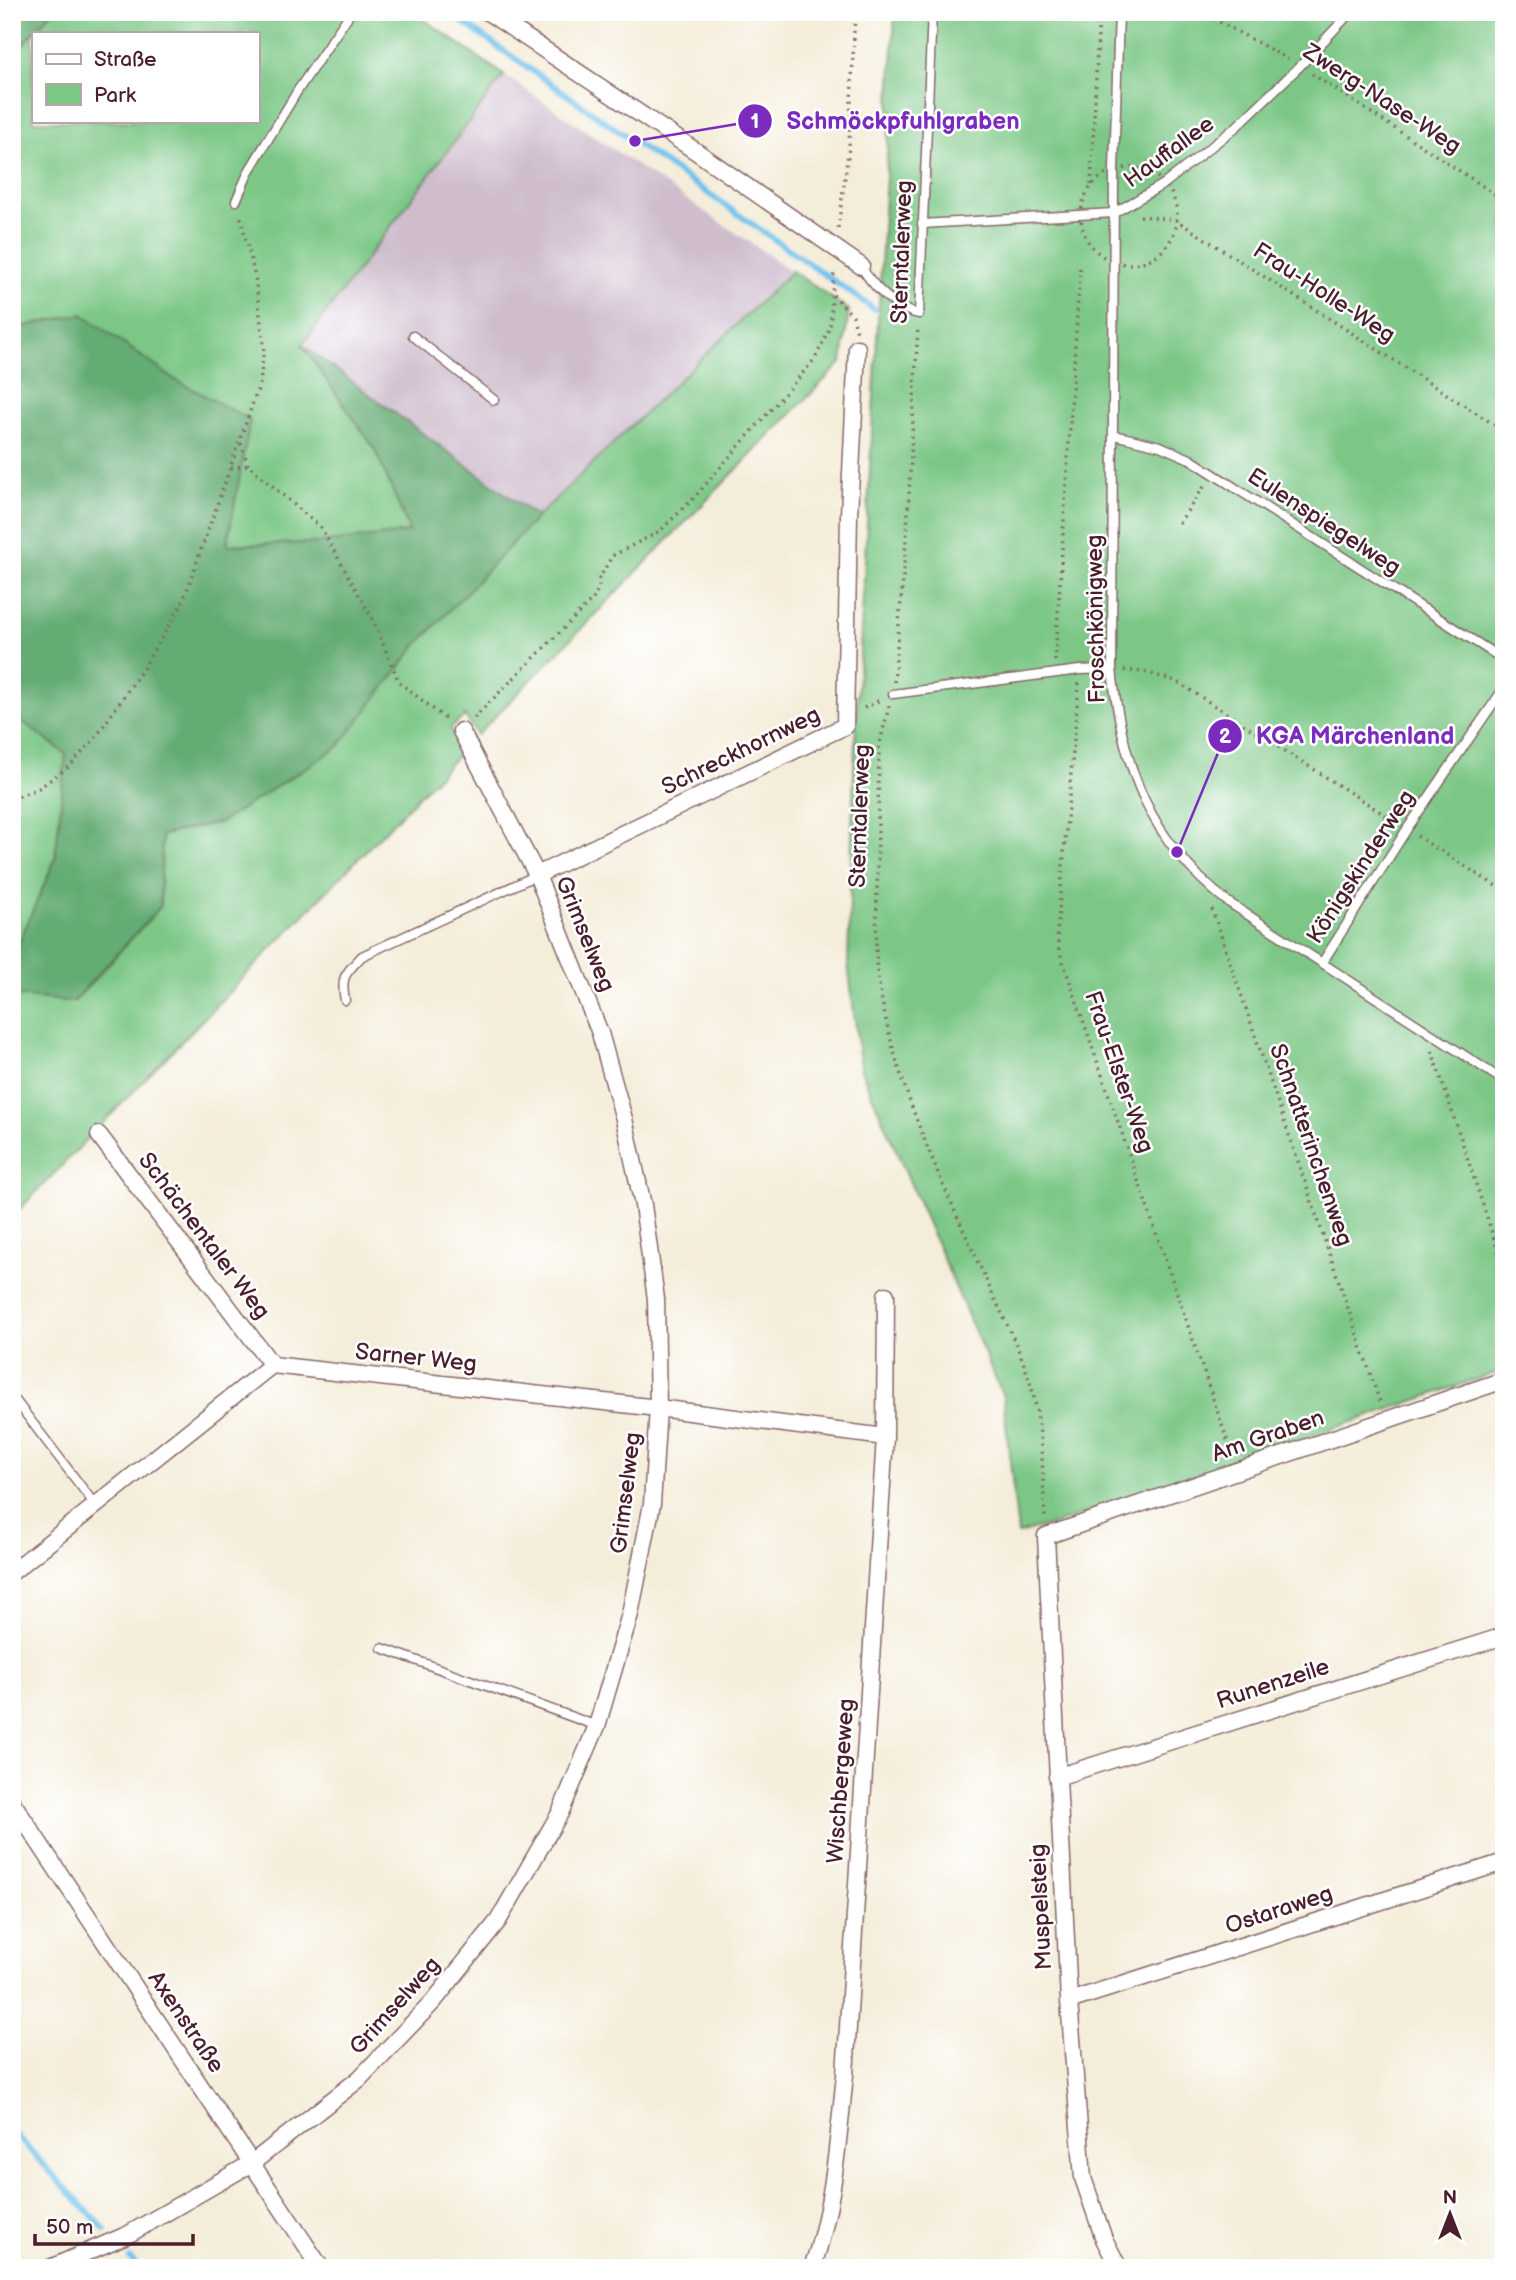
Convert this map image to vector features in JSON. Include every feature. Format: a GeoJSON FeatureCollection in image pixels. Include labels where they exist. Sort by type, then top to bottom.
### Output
{"type":"FeatureCollection","features":[{"type":"Feature","properties":{"kind":"street"},"geometry":{"type":"LineString","coordinates":[[488,12],[697,152],[861,267]]}},
{"type":"Feature","properties":{"kind":"street","name":"Schreckhornweg"},"geometry":{"type":"LineString","coordinates":[[537,875],[845,726],[849,515],[857,348]]}},
{"type":"Feature","properties":{"kind":"street","name":"Grimselweg"},"geometry":{"type":"LineString","coordinates":[[50,2268],[129,2234],[252,2163],[359,2080],[433,2002],[498,1921],[560,1813],[597,1726],[631,1614],[652,1504],[658,1408],[656,1299],[643,1205],[624,1119],[600,1033],[537,875],[461,731]]}},
{"type":"Feature","properties":{"kind":"street","name":"Schächentaler Weg"},"geometry":{"type":"LineString","coordinates":[[99,1135],[272,1365]]}},
{"type":"Feature","properties":{"kind":"street","name":"Wischbergeweg"},"geometry":{"type":"LineString","coordinates":[[812,2268],[833,2180],[845,2075],[885,1437],[886,1295]]}},
{"type":"Feature","properties":{"kind":"street"},"geometry":{"type":"LineString","coordinates":[[12,1572],[272,1365]]}},
{"type":"Feature","properties":{"kind":"street","name":"Sarner Weg"},"geometry":{"type":"LineString","coordinates":[[272,1365],[658,1408],[885,1437]]}},
{"type":"Feature","properties":{"kind":"street","name":"Am Graben"},"geometry":{"type":"LineString","coordinates":[[1046,1536],[1504,1380]]}},
{"type":"Feature","properties":{"kind":"street","name":"Muspelsteig"},"geometry":{"type":"LineString","coordinates":[[1046,1536],[1056,1777],[1083,2178],[1100,2230],[1119,2268]]}},
{"type":"Feature","properties":{"kind":"street","name":"Runenzeile"},"geometry":{"type":"LineString","coordinates":[[1056,1777],[1504,1636]]}},
{"type":"Feature","properties":{"kind":"street","name":"Axenstraße"},"geometry":{"type":"LineString","coordinates":[[12,1802],[321,2268]]}},
{"type":"Feature","properties":{"kind":"street","name":"Ostaraweg"},"geometry":{"type":"LineString","coordinates":[[1069,2001],[1504,1862]]}},
{"type":"Feature","properties":{"kind":"lane"},"geometry":{"type":"LineString","coordinates":[[236,201],[249,171],[291,100],[351,12]]}},
{"type":"Feature","properties":{"kind":"lane","name":"Sterntalerweg"},"geometry":{"type":"LineString","coordinates":[[919,314],[932,12]]}},
{"type":"Feature","properties":{"kind":"lane","name":"Froschkönigweg"},"geometry":{"type":"LineString","coordinates":[[1119,12],[1114,213],[1112,669],[1116,712],[1124,746],[1143,797],[1169,843],[1202,881],[1228,902],[1504,1081]]}},
{"type":"Feature","properties":{"kind":"lane","name":"Hauffallee"},"geometry":{"type":"LineString","coordinates":[[922,224],[1114,213],[1164,184],[1236,127],[1300,66],[1351,12]]}},
{"type":"Feature","properties":{"kind":"lane"},"geometry":{"type":"LineString","coordinates":[[861,267],[875,286],[908,312],[919,314]]}},
{"type":"Feature","properties":{"kind":"lane"},"geometry":{"type":"LineString","coordinates":[[413,335],[494,400]]}},
{"type":"Feature","properties":{"kind":"lane","name":"Eulenspiegelweg"},"geometry":{"type":"LineString","coordinates":[[1114,435],[1160,446],[1190,459],[1504,660]]}},
{"type":"Feature","properties":{"kind":"lane"},"geometry":{"type":"LineString","coordinates":[[893,694],[1080,670],[1112,669]]}},
{"type":"Feature","properties":{"kind":"lane","name":"Königskinderweg"},"geometry":{"type":"LineString","coordinates":[[1322,963],[1407,829],[1504,688]]}},
{"type":"Feature","properties":{"kind":"lane","name":"Schreckhornweg"},"geometry":{"type":"LineString","coordinates":[[345,1000],[341,983],[345,974],[362,956],[537,875]]}},
{"type":"Feature","properties":{"kind":"lane"},"geometry":{"type":"LineString","coordinates":[[12,1396],[96,1506]]}},
{"type":"Feature","properties":{"kind":"lane"},"geometry":{"type":"LineString","coordinates":[[382,1648],[597,1726]]}},
{"type":"Feature","properties":{"kind":"path"},"geometry":{"type":"LineString","coordinates":[[240,441],[248,465],[321,528],[372,618],[399,682],[461,731],[593,599],[599,587],[599,579],[612,556],[660,531],[692,500],[814,359],[830,327],[836,249],[849,147],[855,12]]}},
{"type":"Feature","properties":{"kind":"path"},"geometry":{"type":"LineString","coordinates":[[1091,186],[1099,12]]}},
{"type":"Feature","properties":{"kind":"path","name":"Zwerg-Nase-Weg"},"geometry":{"type":"LineString","coordinates":[[1201,12],[1300,66],[1504,200]]}},
{"type":"Feature","properties":{"kind":"path"},"geometry":{"type":"LineString","coordinates":[[12,799],[39,788],[71,765],[96,737],[142,670],[182,604],[260,383],[264,347],[255,276],[236,201]]}},
{"type":"Feature","properties":{"kind":"path","name":"Frau-Holle-Weg"},"geometry":{"type":"LineString","coordinates":[[1114,213],[1176,220],[1504,431]]}},
{"type":"Feature","properties":{"kind":"path","name":"Froschkönigweg"},"geometry":{"type":"LineString","coordinates":[[1054,673],[1080,268]]}},
{"type":"Feature","properties":{"kind":"path"},"geometry":{"type":"LineString","coordinates":[[832,294],[853,316],[857,348]]}},
{"type":"Feature","properties":{"kind":"path","name":"Sterntalerweg"},"geometry":{"type":"LineString","coordinates":[[919,314],[907,530],[893,694],[879,747],[876,961],[879,990],[894,1055],[926,1140],[1026,1370],[1039,1417],[1045,1510]]}},
{"type":"Feature","properties":{"kind":"path"},"geometry":{"type":"LineString","coordinates":[[231,468],[248,465]]}},
{"type":"Feature","properties":{"kind":"path"},"geometry":{"type":"LineString","coordinates":[[1179,523],[1214,474]]}},
{"type":"Feature","properties":{"kind":"path"},"geometry":{"type":"LineString","coordinates":[[1112,669],[1144,672],[1176,681],[1504,891]]}},
{"type":"Feature","properties":{"kind":"path","name":"Frau-Elster-Weg"},"geometry":{"type":"LineString","coordinates":[[1080,670],[1057,933],[1059,950],[1238,1471]]}},
{"type":"Feature","properties":{"kind":"path"},"geometry":{"type":"LineString","coordinates":[[845,726],[859,711],[893,694]]}},
{"type":"Feature","properties":{"kind":"path","name":"Schnatterinchenweg"},"geometry":{"type":"LineString","coordinates":[[1202,881],[1386,1420]]}},
{"type":"Feature","properties":{"kind":"path"},"geometry":{"type":"LineString","coordinates":[[1425,1030],[1504,1269]]}},
{"type":"Feature","properties":{"kind":"shaded area"},"geometry":{"type":"Polygon","coordinates":[[[504,75],[792,271],[537,517],[302,345],[504,75]]]}},
{"type":"Feature","properties":{"kind":"green space"},"geometry":{"type":"Polygon","coordinates":[[[12,12],[52,12],[32,32],[12,59],[12,12]]]}},
{"type":"Feature","properties":{"kind":"green space"},"geometry":{"type":"Polygon","coordinates":[[[52,12],[413,12],[504,75],[302,345],[375,449],[410,532],[321,543],[226,545],[249,420],[172,378],[82,314],[12,329],[12,59],[32,34],[32,122],[259,122],[259,32],[34,32],[52,12]]]}},
{"type":"Feature","properties":{"kind":"green space"},"geometry":{"type":"Polygon","coordinates":[[[895,12],[1504,12],[1504,1370],[1061,1522],[1018,1534],[1003,1396],[861,1070],[848,963],[855,742],[895,12]]]}},
{"type":"Feature","properties":{"kind":"green space"},"geometry":{"type":"Polygon","coordinates":[[[792,271],[849,310],[842,362],[477,735],[465,716],[450,728],[464,749],[18,1211],[12,1210],[12,995],[74,1002],[160,907],[162,835],[221,822],[338,747],[416,646],[537,517],[792,271]]]}},
{"type":"Feature","properties":{"kind":"green space"},"geometry":{"type":"Polygon","coordinates":[[[82,314],[172,378],[250,420],[227,545],[321,543],[410,532],[375,449],[302,345],[537,517],[416,646],[338,747],[221,822],[162,835],[160,907],[73,1002],[12,995],[12,959],[55,860],[66,754],[12,714],[12,329],[82,314]]]}},
{"type":"Feature","properties":{"kind":"green space"},"geometry":{"type":"Polygon","coordinates":[[[12,714],[66,754],[55,860],[12,959],[12,714]]]}},
{"type":"Feature","properties":{"kind":"waterway"},"geometry":{"type":"LineString","coordinates":[[448,12],[874,309]]}},
{"type":"Feature","properties":{"kind":"waterway"},"geometry":{"type":"LineString","coordinates":[[12,2131],[105,2230]]}},
{"type":"Feature","properties":{"kind":"waterway"},"geometry":{"type":"LineString","coordinates":[[130,2259],[139,2268]]}},
{"type":"Feature","properties":{"kind":"place","name":"Schmöckpfuhlgraben"},"geometry":{"type":"Point","coordinates":[635,141]}},
{"type":"Feature","properties":{"kind":"place","name":"KGA Märchenland"},"geometry":{"type":"Point","coordinates":[1177,852]}}]}
